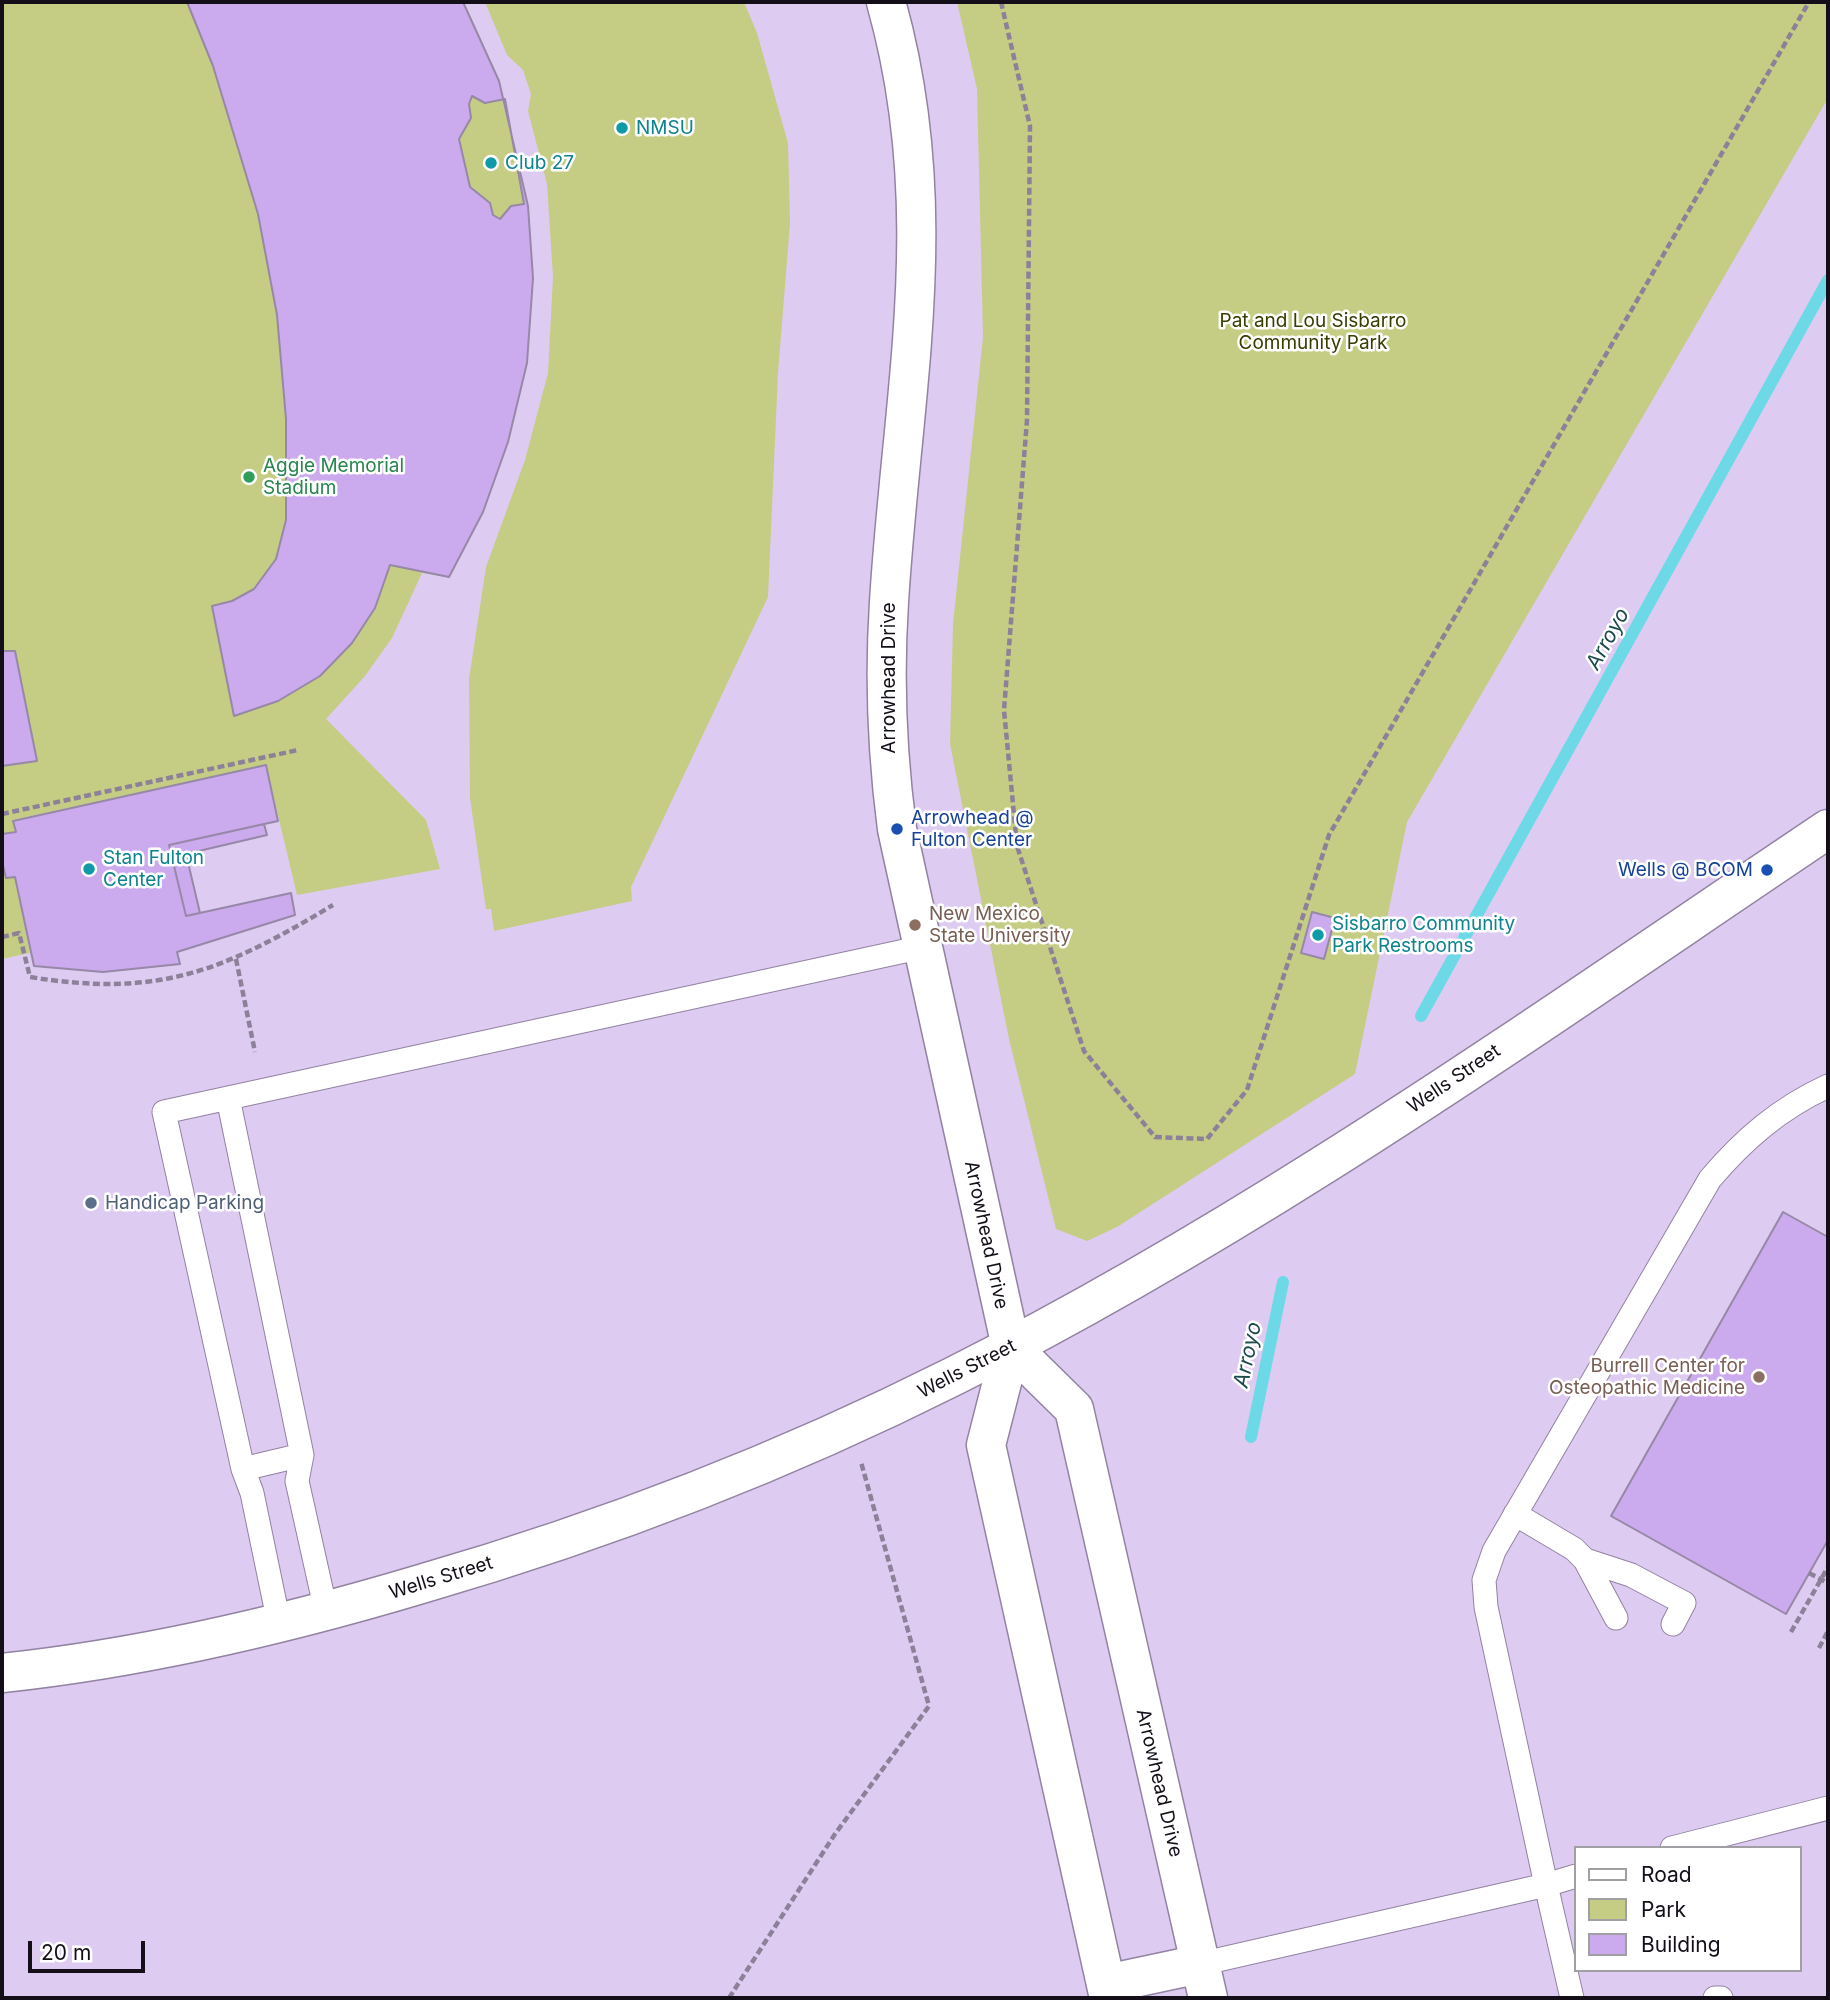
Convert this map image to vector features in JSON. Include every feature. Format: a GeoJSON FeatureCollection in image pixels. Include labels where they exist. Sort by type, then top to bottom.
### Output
{"type":"FeatureCollection","features":[{"type":"Feature","properties":{"kind":"street","name":"Arrowhead Drive"},"geometry":{"type":"LineString","coordinates":[[886,2],[906,84],[918,203],[915,322],[889,600],[886,716],[897,829],[1011,1347],[986,1445],[1107,1991]]}},
{"type":"Feature","properties":{"kind":"street","name":"Wells Street"},"geometry":{"type":"LineString","coordinates":[[2,1673],[136,1654],[279,1623],[472,1569],[608,1524],[728,1479],[851,1426],[1011,1347],[1178,1253],[1353,1146],[1828,829]]}},
{"type":"Feature","properties":{"kind":"street","name":"Arrowhead Drive"},"geometry":{"type":"LineString","coordinates":[[1011,1347],[1074,1409],[1204,1981]]}},
{"type":"Feature","properties":{"kind":"street"},"geometry":{"type":"LineString","coordinates":[[1107,1991],[1204,1981]]}},
{"type":"Feature","properties":{"kind":"lane"},"geometry":{"type":"LineString","coordinates":[[279,1623],[252,1493],[243,1469],[164,1112],[923,947]]}},
{"type":"Feature","properties":{"kind":"lane"},"geometry":{"type":"LineString","coordinates":[[1572,1998],[1486,1606],[1484,1580],[1494,1551],[1710,1179],[1740,1143],[1778,1113],[1828,1086]]}},
{"type":"Feature","properties":{"kind":"lane"},"geometry":{"type":"LineString","coordinates":[[228,1098],[302,1455],[298,1481],[326,1611]]}},
{"type":"Feature","properties":{"kind":"lane"},"geometry":{"type":"LineString","coordinates":[[243,1469],[302,1455]]}},
{"type":"Feature","properties":{"kind":"lane"},"geometry":{"type":"LineString","coordinates":[[1515,1514],[1574,1549],[1585,1560],[1616,1618]]}},
{"type":"Feature","properties":{"kind":"lane"},"geometry":{"type":"LineString","coordinates":[[1585,1560],[1631,1575],[1684,1603],[1673,1624]]}},
{"type":"Feature","properties":{"kind":"lane"},"geometry":{"type":"LineString","coordinates":[[1680,1846],[1828,1808]]}},
{"type":"Feature","properties":{"kind":"lane"},"geometry":{"type":"LineString","coordinates":[[1204,1981],[1574,1877]]}},
{"type":"Feature","properties":{"kind":"lane"},"geometry":{"type":"LineString","coordinates":[[1715,1998],[1721,1998]]}},
{"type":"Feature","properties":{"kind":"path"},"geometry":{"type":"LineString","coordinates":[[1001,2],[1031,126],[1027,420],[1004,710],[1017,846],[1084,1051],[1155,1137],[1207,1139],[1247,1090],[1329,835],[1809,2]]}},
{"type":"Feature","properties":{"kind":"path"},"geometry":{"type":"LineString","coordinates":[[2,814],[298,750]]}},
{"type":"Feature","properties":{"kind":"path"},"geometry":{"type":"LineString","coordinates":[[2,937],[19,933],[30,977],[70,984],[152,983],[208,970],[236,959],[333,905]]}},
{"type":"Feature","properties":{"kind":"path"},"geometry":{"type":"LineString","coordinates":[[236,959],[255,1052]]}},
{"type":"Feature","properties":{"kind":"path"},"geometry":{"type":"LineString","coordinates":[[729,1998],[835,1835],[929,1706],[851,1426]]}},
{"type":"Feature","properties":{"kind":"path"},"geometry":{"type":"LineString","coordinates":[[1791,1632],[1828,1567]]}},
{"type":"Feature","properties":{"kind":"path"},"geometry":{"type":"LineString","coordinates":[[1810,1573],[1828,1583]]}},
{"type":"Feature","properties":{"kind":"path"},"geometry":{"type":"LineString","coordinates":[[1819,1648],[1828,1631]]}},
{"type":"Feature","properties":{"kind":"shaded area","name":"New Mexico State University"},"geometry":{"type":"Polygon","coordinates":[[[2,2],[1828,2],[1828,1998],[2,1998],[2,2]]]}},
{"type":"Feature","properties":{"kind":"green space","name":"Aggie Memorial Stadium"},"geometry":{"type":"Polygon","coordinates":[[[2,2],[463,2],[480,37],[499,91],[514,147],[525,206],[531,263],[525,368],[497,470],[449,577],[422,573],[392,638],[365,676],[326,719],[426,820],[440,869],[297,895],[266,765],[13,820],[16,832],[2,834],[2,2]]]}},
{"type":"Feature","properties":{"kind":"green space"},"geometry":{"type":"Polygon","coordinates":[[[485,2],[744,2],[757,33],[788,143],[790,223],[778,373],[768,597],[631,887],[632,901],[494,931],[491,909],[486,909],[470,798],[469,679],[486,567],[525,460],[548,373],[553,277],[547,184],[528,111],[531,94],[523,70],[507,55],[485,2]]]}},
{"type":"Feature","properties":{"kind":"green space","name":"Pat and Lou Sisbarro Community Park"},"geometry":{"type":"Polygon","coordinates":[[[957,2],[1828,2],[1828,98],[1407,822],[1355,1074],[1117,1227],[1087,1241],[1056,1229],[1009,1039],[950,744],[953,624],[983,337],[977,89],[957,2]]]}},
{"type":"Feature","properties":{"kind":"green space"},"geometry":{"type":"Polygon","coordinates":[[[2,861],[6,878],[15,877],[30,953],[2,959],[2,861]]]}},
{"type":"Feature","properties":{"kind":"building"},"geometry":{"type":"Polygon","coordinates":[[[187,2],[463,2],[499,81],[528,206],[533,278],[527,363],[508,442],[483,512],[449,577],[390,565],[375,608],[352,643],[320,676],[278,701],[234,716],[212,606],[232,601],[254,589],[276,559],[286,520],[286,419],[277,315],[258,214],[213,66],[187,2]]]}},
{"type":"Feature","properties":{"kind":"building","name":"Club 27"},"geometry":{"type":"Polygon","coordinates":[[[472,96],[485,103],[505,99],[524,204],[511,206],[500,219],[493,215],[490,203],[470,187],[459,139],[471,118],[469,104],[472,96]]]}},
{"type":"Feature","properties":{"kind":"building"},"geometry":{"type":"Polygon","coordinates":[[[2,651],[15,651],[37,761],[2,766],[2,651]]]}},
{"type":"Feature","properties":{"kind":"building","name":"Stan Fulton Center"},"geometry":{"type":"Polygon","coordinates":[[[266,765],[278,821],[169,845],[186,916],[291,893],[295,915],[177,952],[180,964],[103,972],[34,966],[15,877],[6,878],[2,861],[2,834],[16,832],[13,821],[266,765]]]}},
{"type":"Feature","properties":{"kind":"building"},"geometry":{"type":"Polygon","coordinates":[[[264,824],[267,835],[186,854],[200,913],[186,916],[169,845],[264,824]]]}},
{"type":"Feature","properties":{"kind":"building","name":"Sisbarro Community Park Restrooms"},"geometry":{"type":"Polygon","coordinates":[[[1312,912],[1335,918],[1324,959],[1301,953],[1312,912]]]}},
{"type":"Feature","properties":{"kind":"building","name":"Burrell Center for Osteopathic Medicine"},"geometry":{"type":"Polygon","coordinates":[[[1783,1212],[1828,1237],[1828,1540],[1786,1614],[1611,1516],[1783,1212]]]}},
{"type":"Feature","properties":{"kind":"waterway","name":"Arroyo"},"geometry":{"type":"LineString","coordinates":[[1421,1016],[1828,280]]}},
{"type":"Feature","properties":{"kind":"waterway","name":"Arroyo"},"geometry":{"type":"LineString","coordinates":[[1251,1437],[1283,1282]]}},
{"type":"Feature","properties":{"kind":"place","name":"NMSU"},"geometry":{"type":"Point","coordinates":[622,128]}},
{"type":"Feature","properties":{"kind":"place","name":"Club 27"},"geometry":{"type":"Point","coordinates":[491,163]}},
{"type":"Feature","properties":{"kind":"place","name":"Aggie Memorial Stadium"},"geometry":{"type":"Point","coordinates":[249,477]}},
{"type":"Feature","properties":{"kind":"place","name":"Arrowhead @ Fulton Center"},"geometry":{"type":"Point","coordinates":[897,829]}},
{"type":"Feature","properties":{"kind":"place","name":"Stan Fulton Center"},"geometry":{"type":"Point","coordinates":[89,869]}},
{"type":"Feature","properties":{"kind":"place","name":"Wells @ BCOM"},"geometry":{"type":"Point","coordinates":[1767,870]}},
{"type":"Feature","properties":{"kind":"place","name":"New Mexico State University"},"geometry":{"type":"Point","coordinates":[915,925]}},
{"type":"Feature","properties":{"kind":"place","name":"Sisbarro Community Park Restrooms"},"geometry":{"type":"Point","coordinates":[1318,935]}},
{"type":"Feature","properties":{"kind":"place","name":"Handicap Parking"},"geometry":{"type":"Point","coordinates":[91,1203]}},
{"type":"Feature","properties":{"kind":"place","name":"Burrell Center for Osteopathic Medicine"},"geometry":{"type":"Point","coordinates":[1759,1377]}}]}
